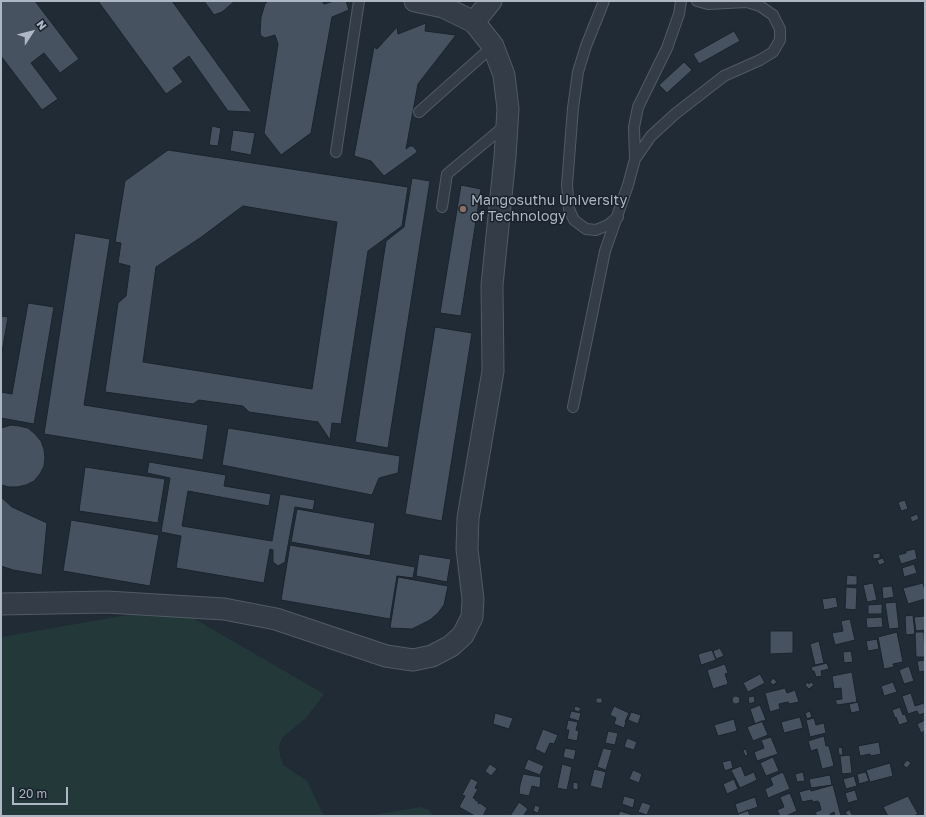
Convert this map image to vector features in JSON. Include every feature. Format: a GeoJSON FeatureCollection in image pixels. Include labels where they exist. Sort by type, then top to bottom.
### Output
{"type":"FeatureCollection","features":[{"type":"Feature","properties":{"kind":"street"},"geometry":{"type":"LineString","coordinates":[[1,604],[107,602],[224,609],[276,619],[386,656],[413,660],[432,656],[451,646],[463,635],[472,617],[473,599],[467,550],[468,518],[493,371],[492,285],[505,157],[508,109],[504,75],[493,46],[474,22],[443,7],[415,1]]}},
{"type":"Feature","properties":{"kind":"street"},"geometry":{"type":"LineString","coordinates":[[474,22],[491,1]]}},
{"type":"Feature","properties":{"kind":"lane"},"geometry":{"type":"LineString","coordinates":[[336,152],[360,1]]}},
{"type":"Feature","properties":{"kind":"lane"},"geometry":{"type":"LineString","coordinates":[[604,1],[586,46],[578,72],[573,108],[567,185],[569,209],[574,220],[586,229],[596,230],[608,225],[618,217]]}},
{"type":"Feature","properties":{"kind":"lane"},"geometry":{"type":"LineString","coordinates":[[573,407],[605,251],[618,217],[635,159],[634,127],[638,107],[667,48],[679,14],[681,1]]}},
{"type":"Feature","properties":{"kind":"lane"},"geometry":{"type":"LineString","coordinates":[[635,159],[651,136],[675,114],[724,76],[774,52],[780,40],[780,29],[773,15],[760,6],[747,2],[708,4],[697,1]]}},
{"type":"Feature","properties":{"kind":"lane"},"geometry":{"type":"LineString","coordinates":[[419,112],[493,46]]}},
{"type":"Feature","properties":{"kind":"lane"},"geometry":{"type":"LineString","coordinates":[[442,207],[447,174],[507,124]]}},
{"type":"Feature","properties":{"kind":"green space"},"geometry":{"type":"Polygon","coordinates":[[[174,607],[324,694],[306,718],[282,738],[279,747],[283,765],[307,781],[324,816],[1,816],[1,637],[174,607]]]}},
{"type":"Feature","properties":{"kind":"green space"},"geometry":{"type":"Polygon","coordinates":[[[420,807],[429,810],[433,816],[367,816],[420,807]]]}},
{"type":"Feature","properties":{"kind":"building"},"geometry":{"type":"Polygon","coordinates":[[[1,1],[35,1],[79,59],[60,73],[44,53],[31,63],[58,99],[42,110],[1,56],[1,1]]]}},
{"type":"Feature","properties":{"kind":"building"},"geometry":{"type":"Polygon","coordinates":[[[98,1],[172,1],[252,112],[228,111],[189,56],[173,68],[183,82],[166,94],[98,1]]]}},
{"type":"Feature","properties":{"kind":"building"},"geometry":{"type":"Polygon","coordinates":[[[204,1],[235,1],[222,12],[214,15],[204,1]]]}},
{"type":"Feature","properties":{"kind":"building"},"geometry":{"type":"Polygon","coordinates":[[[268,1],[322,1],[324,4],[334,1],[346,1],[349,10],[332,17],[311,133],[281,155],[264,133],[278,44],[275,35],[265,38],[261,36],[260,33],[261,17],[265,4],[268,1]]]}},
{"type":"Feature","properties":{"kind":"building"},"geometry":{"type":"Polygon","coordinates":[[[426,23],[425,31],[456,35],[418,84],[406,149],[413,146],[417,151],[416,153],[384,176],[371,161],[354,156],[374,47],[377,49],[397,27],[398,34],[426,23]]]}},
{"type":"Feature","properties":{"kind":"building"},"geometry":{"type":"Polygon","coordinates":[[[734,31],[740,41],[699,64],[693,54],[734,31]]]}},
{"type":"Feature","properties":{"kind":"building"},"geometry":{"type":"Polygon","coordinates":[[[684,62],[692,70],[667,93],[659,85],[684,62]]]}},
{"type":"Feature","properties":{"kind":"building"},"geometry":{"type":"Polygon","coordinates":[[[212,126],[221,128],[218,146],[209,145],[212,126]]]}},
{"type":"Feature","properties":{"kind":"building"},"geometry":{"type":"Polygon","coordinates":[[[233,130],[255,133],[251,155],[230,151],[233,130]]]}},
{"type":"Feature","properties":{"kind":"building"},"geometry":{"type":"Polygon","coordinates":[[[168,150],[408,187],[402,226],[368,251],[341,424],[332,423],[330,440],[318,422],[249,412],[243,406],[199,400],[193,404],[105,392],[118,303],[126,296],[130,266],[118,263],[121,243],[115,242],[125,181],[168,150]],[[243,206],[200,238],[156,267],[143,362],[312,389],[337,222],[243,206]]]}},
{"type":"Feature","properties":{"kind":"building"},"geometry":{"type":"Polygon","coordinates":[[[412,178],[430,181],[388,448],[355,442],[386,241],[404,227],[412,178]]]}},
{"type":"Feature","properties":{"kind":"building"},"geometry":{"type":"Polygon","coordinates":[[[461,185],[481,189],[461,316],[440,313],[461,185]]]}},
{"type":"Feature","properties":{"kind":"building"},"geometry":{"type":"Polygon","coordinates":[[[75,233],[110,239],[84,405],[208,425],[203,460],[44,434],[75,233]]]}},
{"type":"Feature","properties":{"kind":"building"},"geometry":{"type":"Polygon","coordinates":[[[28,303],[54,307],[34,424],[1,418],[1,392],[12,394],[28,303]]]}},
{"type":"Feature","properties":{"kind":"building"},"geometry":{"type":"Polygon","coordinates":[[[1,316],[8,317],[1,358],[1,316]]]}},
{"type":"Feature","properties":{"kind":"building"},"geometry":{"type":"Polygon","coordinates":[[[435,327],[472,333],[442,521],[405,514],[435,327]]]}},
{"type":"Feature","properties":{"kind":"building"},"geometry":{"type":"Polygon","coordinates":[[[11,425],[28,428],[35,434],[41,441],[45,458],[44,466],[34,481],[17,487],[1,485],[1,428],[11,425]]]}},
{"type":"Feature","properties":{"kind":"building"},"geometry":{"type":"Polygon","coordinates":[[[228,428],[400,456],[398,473],[379,478],[372,495],[222,465],[228,428]]]}},
{"type":"Feature","properties":{"kind":"building"},"geometry":{"type":"Polygon","coordinates":[[[149,462],[226,475],[224,486],[271,494],[269,506],[188,491],[182,526],[272,541],[280,494],[315,500],[313,510],[295,507],[285,562],[278,566],[273,562],[273,550],[270,549],[264,583],[176,568],[181,536],[161,532],[170,478],[147,473],[149,462]]]}},
{"type":"Feature","properties":{"kind":"building"},"geometry":{"type":"Polygon","coordinates":[[[85,467],[165,479],[158,523],[79,511],[85,467]]]}},
{"type":"Feature","properties":{"kind":"building"},"geometry":{"type":"Polygon","coordinates":[[[1,497],[12,507],[47,523],[42,575],[13,570],[1,566],[1,497]]]}},
{"type":"Feature","properties":{"kind":"building"},"geometry":{"type":"Polygon","coordinates":[[[905,500],[908,509],[901,511],[898,502],[905,500]]]}},
{"type":"Feature","properties":{"kind":"building"},"geometry":{"type":"Polygon","coordinates":[[[297,509],[375,523],[370,556],[291,542],[297,509]]]}},
{"type":"Feature","properties":{"kind":"building"},"geometry":{"type":"Polygon","coordinates":[[[917,514],[919,519],[912,522],[910,517],[917,514]]]}},
{"type":"Feature","properties":{"kind":"building"},"geometry":{"type":"Polygon","coordinates":[[[71,520],[159,535],[150,586],[63,571],[71,520]]]}},
{"type":"Feature","properties":{"kind":"building"},"geometry":{"type":"Polygon","coordinates":[[[290,545],[415,567],[413,578],[397,576],[390,619],[281,600],[290,545]]]}},
{"type":"Feature","properties":{"kind":"building"},"geometry":{"type":"Polygon","coordinates":[[[915,549],[917,559],[901,564],[898,555],[915,549]]]}},
{"type":"Feature","properties":{"kind":"building"},"geometry":{"type":"Polygon","coordinates":[[[880,553],[880,558],[873,559],[873,554],[880,553]]]}},
{"type":"Feature","properties":{"kind":"building"},"geometry":{"type":"Polygon","coordinates":[[[419,554],[451,559],[447,582],[416,576],[419,554]]]}},
{"type":"Feature","properties":{"kind":"building"},"geometry":{"type":"Polygon","coordinates":[[[883,558],[885,563],[879,565],[877,560],[883,558]]]}},
{"type":"Feature","properties":{"kind":"building"},"geometry":{"type":"Polygon","coordinates":[[[914,564],[917,573],[904,577],[902,568],[914,564]]]}},
{"type":"Feature","properties":{"kind":"building"},"geometry":{"type":"Polygon","coordinates":[[[847,575],[857,576],[857,585],[846,585],[847,575]]]}},
{"type":"Feature","properties":{"kind":"building"},"geometry":{"type":"Polygon","coordinates":[[[398,577],[448,586],[444,605],[438,613],[430,620],[412,629],[390,628],[398,577]]]}},
{"type":"Feature","properties":{"kind":"building"},"geometry":{"type":"Polygon","coordinates":[[[873,583],[877,600],[867,602],[863,585],[873,583]]]}},
{"type":"Feature","properties":{"kind":"building"},"geometry":{"type":"Polygon","coordinates":[[[923,583],[925,599],[908,604],[903,588],[923,583]]]}},
{"type":"Feature","properties":{"kind":"building"},"geometry":{"type":"Polygon","coordinates":[[[892,586],[894,597],[883,599],[882,587],[892,586]]]}},
{"type":"Feature","properties":{"kind":"building"},"geometry":{"type":"Polygon","coordinates":[[[846,587],[857,588],[856,610],[845,609],[846,587]]]}},
{"type":"Feature","properties":{"kind":"building"},"geometry":{"type":"Polygon","coordinates":[[[836,597],[838,607],[824,610],[822,599],[836,597]]]}},
{"type":"Feature","properties":{"kind":"building"},"geometry":{"type":"Polygon","coordinates":[[[896,602],[899,628],[889,629],[885,603],[896,602]]]}},
{"type":"Feature","properties":{"kind":"building"},"geometry":{"type":"Polygon","coordinates":[[[882,604],[882,614],[868,614],[868,605],[882,604]]]}},
{"type":"Feature","properties":{"kind":"building"},"geometry":{"type":"Polygon","coordinates":[[[913,615],[915,634],[906,635],[905,616],[913,615]]]}},
{"type":"Feature","properties":{"kind":"building"},"geometry":{"type":"Polygon","coordinates":[[[925,616],[925,630],[916,631],[914,617],[925,616]]]}},
{"type":"Feature","properties":{"kind":"building"},"geometry":{"type":"Polygon","coordinates":[[[882,617],[883,627],[867,628],[866,618],[882,617]]]}},
{"type":"Feature","properties":{"kind":"building"},"geometry":{"type":"Polygon","coordinates":[[[850,619],[855,640],[835,645],[832,633],[843,631],[841,621],[850,619]]]}},
{"type":"Feature","properties":{"kind":"building"},"geometry":{"type":"Polygon","coordinates":[[[770,631],[793,631],[793,653],[770,654],[770,631]]]}},
{"type":"Feature","properties":{"kind":"building"},"geometry":{"type":"Polygon","coordinates":[[[897,632],[903,662],[893,664],[894,667],[884,669],[878,637],[897,632]]]}},
{"type":"Feature","properties":{"kind":"building"},"geometry":{"type":"Polygon","coordinates":[[[915,632],[924,632],[925,657],[916,657],[915,632]]]}},
{"type":"Feature","properties":{"kind":"building"},"geometry":{"type":"Polygon","coordinates":[[[877,639],[879,649],[868,651],[866,641],[877,639]]]}},
{"type":"Feature","properties":{"kind":"building"},"geometry":{"type":"Polygon","coordinates":[[[819,641],[824,663],[815,665],[810,644],[819,641]]]}},
{"type":"Feature","properties":{"kind":"building"},"geometry":{"type":"Polygon","coordinates":[[[720,648],[724,656],[716,659],[713,651],[720,648]]]}},
{"type":"Feature","properties":{"kind":"building"},"geometry":{"type":"Polygon","coordinates":[[[712,650],[716,660],[701,665],[698,654],[712,650]]]}},
{"type":"Feature","properties":{"kind":"building"},"geometry":{"type":"Polygon","coordinates":[[[851,651],[853,662],[844,663],[843,652],[851,651]]]}},
{"type":"Feature","properties":{"kind":"building"},"geometry":{"type":"Polygon","coordinates":[[[925,660],[925,671],[919,672],[917,661],[925,660]]]}},
{"type":"Feature","properties":{"kind":"building"},"geometry":{"type":"Polygon","coordinates":[[[827,663],[829,669],[821,671],[822,676],[816,677],[811,667],[827,663]]]}},
{"type":"Feature","properties":{"kind":"building"},"geometry":{"type":"Polygon","coordinates":[[[725,664],[728,673],[725,674],[728,683],[727,685],[713,689],[707,670],[725,664]]]}},
{"type":"Feature","properties":{"kind":"building"},"geometry":{"type":"Polygon","coordinates":[[[909,666],[914,681],[904,684],[899,670],[909,666]]]}},
{"type":"Feature","properties":{"kind":"building"},"geometry":{"type":"Polygon","coordinates":[[[852,672],[857,702],[837,705],[835,700],[842,699],[841,688],[834,689],[832,676],[852,672]]]}},
{"type":"Feature","properties":{"kind":"building"},"geometry":{"type":"Polygon","coordinates":[[[760,674],[765,683],[748,692],[743,683],[760,674]]]}},
{"type":"Feature","properties":{"kind":"building"},"geometry":{"type":"Polygon","coordinates":[[[773,678],[777,682],[773,685],[770,682],[773,678]]]}},
{"type":"Feature","properties":{"kind":"building"},"geometry":{"type":"Polygon","coordinates":[[[808,682],[809,684],[811,682],[814,685],[809,689],[805,685],[808,682]]]}},
{"type":"Feature","properties":{"kind":"building"},"geometry":{"type":"Polygon","coordinates":[[[893,682],[897,692],[884,696],[881,686],[893,682]]]}},
{"type":"Feature","properties":{"kind":"building"},"geometry":{"type":"Polygon","coordinates":[[[785,688],[787,693],[795,690],[799,702],[779,704],[780,709],[770,712],[765,693],[785,688]]]}},
{"type":"Feature","properties":{"kind":"building"},"geometry":{"type":"Polygon","coordinates":[[[911,693],[915,706],[924,703],[925,713],[919,715],[917,711],[908,714],[902,696],[911,693]]]}},
{"type":"Feature","properties":{"kind":"building"},"geometry":{"type":"Polygon","coordinates":[[[736,696],[739,697],[739,703],[736,704],[733,703],[732,700],[733,697],[736,696]]]}},
{"type":"Feature","properties":{"kind":"building"},"geometry":{"type":"Polygon","coordinates":[[[754,696],[755,702],[749,704],[748,697],[754,696]]]}},
{"type":"Feature","properties":{"kind":"building"},"geometry":{"type":"Polygon","coordinates":[[[596,698],[602,698],[602,703],[596,703],[596,698]]]}},
{"type":"Feature","properties":{"kind":"building"},"geometry":{"type":"Polygon","coordinates":[[[858,702],[860,711],[851,713],[849,704],[858,702]]]}},
{"type":"Feature","properties":{"kind":"building"},"geometry":{"type":"Polygon","coordinates":[[[760,705],[766,720],[755,724],[750,709],[760,705]]]}},
{"type":"Feature","properties":{"kind":"building"},"geometry":{"type":"Polygon","coordinates":[[[575,706],[581,708],[579,712],[574,710],[575,706]]]}},
{"type":"Feature","properties":{"kind":"building"},"geometry":{"type":"Polygon","coordinates":[[[614,706],[629,713],[624,728],[614,724],[616,718],[610,715],[614,706]]]}},
{"type":"Feature","properties":{"kind":"building"},"geometry":{"type":"Polygon","coordinates":[[[900,707],[908,722],[899,725],[892,710],[900,707]]]}},
{"type":"Feature","properties":{"kind":"building"},"geometry":{"type":"Polygon","coordinates":[[[571,711],[581,713],[579,721],[569,718],[571,711]]]}},
{"type":"Feature","properties":{"kind":"building"},"geometry":{"type":"Polygon","coordinates":[[[810,711],[812,717],[807,719],[805,713],[810,711]]]}},
{"type":"Feature","properties":{"kind":"building"},"geometry":{"type":"Polygon","coordinates":[[[631,712],[641,715],[638,724],[628,720],[631,712]]]}},
{"type":"Feature","properties":{"kind":"building"},"geometry":{"type":"Polygon","coordinates":[[[495,713],[513,718],[509,729],[493,724],[495,713]]]}},
{"type":"Feature","properties":{"kind":"building"},"geometry":{"type":"Polygon","coordinates":[[[800,717],[803,728],[784,733],[781,722],[800,717]]]}},
{"type":"Feature","properties":{"kind":"building"},"geometry":{"type":"Polygon","coordinates":[[[814,718],[816,725],[824,723],[826,733],[810,737],[806,720],[814,718]]]}},
{"type":"Feature","properties":{"kind":"building"},"geometry":{"type":"Polygon","coordinates":[[[734,719],[737,731],[718,736],[714,725],[734,719]]]}},
{"type":"Feature","properties":{"kind":"building"},"geometry":{"type":"Polygon","coordinates":[[[568,720],[578,722],[576,730],[579,731],[577,741],[567,739],[569,730],[566,730],[568,720]]]}},
{"type":"Feature","properties":{"kind":"building"},"geometry":{"type":"Polygon","coordinates":[[[925,720],[925,731],[921,733],[917,724],[925,720]]]}},
{"type":"Feature","properties":{"kind":"building"},"geometry":{"type":"Polygon","coordinates":[[[762,721],[768,735],[753,741],[747,727],[762,721]]]}},
{"type":"Feature","properties":{"kind":"building"},"geometry":{"type":"Polygon","coordinates":[[[543,729],[558,735],[554,744],[550,743],[545,754],[535,749],[543,729]]]}},
{"type":"Feature","properties":{"kind":"building"},"geometry":{"type":"Polygon","coordinates":[[[608,731],[618,733],[615,745],[605,743],[608,731]]]}},
{"type":"Feature","properties":{"kind":"building"},"geometry":{"type":"Polygon","coordinates":[[[824,736],[826,746],[829,746],[834,766],[822,769],[817,749],[811,751],[808,741],[824,736]]]}},
{"type":"Feature","properties":{"kind":"building"},"geometry":{"type":"Polygon","coordinates":[[[771,737],[778,754],[757,761],[754,752],[764,748],[761,740],[771,737]]]}},
{"type":"Feature","properties":{"kind":"building"},"geometry":{"type":"Polygon","coordinates":[[[627,738],[637,742],[634,750],[624,747],[627,738]]]}},
{"type":"Feature","properties":{"kind":"building"},"geometry":{"type":"Polygon","coordinates":[[[879,742],[881,754],[860,756],[858,746],[879,742]]]}},
{"type":"Feature","properties":{"kind":"building"},"geometry":{"type":"Polygon","coordinates":[[[842,747],[843,755],[839,755],[838,748],[842,747]]]}},
{"type":"Feature","properties":{"kind":"building"},"geometry":{"type":"Polygon","coordinates":[[[565,748],[576,750],[574,760],[563,757],[565,748]]]}},
{"type":"Feature","properties":{"kind":"building"},"geometry":{"type":"Polygon","coordinates":[[[603,748],[612,750],[606,770],[597,767],[603,748]]]}},
{"type":"Feature","properties":{"kind":"building"},"geometry":{"type":"Polygon","coordinates":[[[746,749],[748,755],[745,756],[743,750],[746,749]]]}},
{"type":"Feature","properties":{"kind":"building"},"geometry":{"type":"Polygon","coordinates":[[[850,755],[852,773],[842,774],[840,756],[850,755]]]}},
{"type":"Feature","properties":{"kind":"building"},"geometry":{"type":"Polygon","coordinates":[[[773,757],[779,771],[766,776],[760,763],[773,757]]]}},
{"type":"Feature","properties":{"kind":"building"},"geometry":{"type":"Polygon","coordinates":[[[528,759],[544,766],[540,775],[524,769],[528,759]]]}},
{"type":"Feature","properties":{"kind":"building"},"geometry":{"type":"Polygon","coordinates":[[[731,760],[733,768],[725,771],[722,762],[731,760]]]}},
{"type":"Feature","properties":{"kind":"building"},"geometry":{"type":"Polygon","coordinates":[[[907,760],[911,763],[907,768],[903,765],[907,760]]]}},
{"type":"Feature","properties":{"kind":"building"},"geometry":{"type":"Polygon","coordinates":[[[890,763],[893,776],[870,782],[866,770],[890,763]]]}},
{"type":"Feature","properties":{"kind":"building"},"geometry":{"type":"Polygon","coordinates":[[[490,764],[497,769],[491,776],[485,771],[490,764]]]}},
{"type":"Feature","properties":{"kind":"building"},"geometry":{"type":"Polygon","coordinates":[[[562,764],[572,767],[567,790],[557,788],[562,764]]]}},
{"type":"Feature","properties":{"kind":"building"},"geometry":{"type":"Polygon","coordinates":[[[741,766],[745,776],[754,772],[757,780],[740,788],[731,770],[741,766]]]}},
{"type":"Feature","properties":{"kind":"building"},"geometry":{"type":"Polygon","coordinates":[[[594,769],[606,772],[602,789],[590,786],[594,769]]]}},
{"type":"Feature","properties":{"kind":"building"},"geometry":{"type":"Polygon","coordinates":[[[633,770],[642,774],[639,783],[629,779],[633,770]]]}},
{"type":"Feature","properties":{"kind":"building"},"geometry":{"type":"Polygon","coordinates":[[[783,772],[790,789],[768,798],[765,789],[773,785],[770,778],[783,772]]]}},
{"type":"Feature","properties":{"kind":"building"},"geometry":{"type":"Polygon","coordinates":[[[803,772],[805,781],[797,782],[795,774],[803,772]]]}},
{"type":"Feature","properties":{"kind":"building"},"geometry":{"type":"Polygon","coordinates":[[[866,772],[869,781],[859,784],[857,774],[866,772]]]}},
{"type":"Feature","properties":{"kind":"building"},"geometry":{"type":"Polygon","coordinates":[[[523,774],[541,777],[540,788],[532,786],[529,796],[519,794],[523,774]]]}},
{"type":"Feature","properties":{"kind":"building"},"geometry":{"type":"Polygon","coordinates":[[[830,775],[832,785],[811,788],[809,779],[830,775]]]}},
{"type":"Feature","properties":{"kind":"building"},"geometry":{"type":"Polygon","coordinates":[[[854,776],[857,786],[846,789],[843,779],[854,776]]]}},
{"type":"Feature","properties":{"kind":"building"},"geometry":{"type":"Polygon","coordinates":[[[471,778],[478,782],[475,788],[478,789],[473,798],[479,802],[478,804],[480,803],[487,808],[483,816],[475,816],[459,807],[465,796],[462,795],[471,778]]]}},
{"type":"Feature","properties":{"kind":"building"},"geometry":{"type":"Polygon","coordinates":[[[734,779],[738,789],[727,794],[723,784],[734,779]]]}},
{"type":"Feature","properties":{"kind":"building"},"geometry":{"type":"Polygon","coordinates":[[[573,782],[578,783],[578,790],[573,789],[573,782]]]}},
{"type":"Feature","properties":{"kind":"building"},"geometry":{"type":"Polygon","coordinates":[[[833,785],[841,816],[835,816],[834,812],[830,814],[831,816],[817,816],[815,812],[821,810],[818,801],[813,802],[812,800],[802,802],[799,792],[810,789],[811,791],[833,785]]]}},
{"type":"Feature","properties":{"kind":"building"},"geometry":{"type":"Polygon","coordinates":[[[855,790],[858,800],[848,803],[845,793],[855,790]]]}},
{"type":"Feature","properties":{"kind":"building"},"geometry":{"type":"Polygon","coordinates":[[[790,793],[797,811],[786,816],[780,816],[777,810],[784,807],[780,797],[790,793]]]}},
{"type":"Feature","properties":{"kind":"building"},"geometry":{"type":"Polygon","coordinates":[[[624,796],[635,799],[633,808],[622,804],[624,796]]]}},
{"type":"Feature","properties":{"kind":"building"},"geometry":{"type":"Polygon","coordinates":[[[908,796],[918,814],[913,816],[888,816],[883,807],[908,796]]]}},
{"type":"Feature","properties":{"kind":"building"},"geometry":{"type":"Polygon","coordinates":[[[755,797],[758,807],[738,814],[735,804],[755,797]]]}},
{"type":"Feature","properties":{"kind":"building"},"geometry":{"type":"Polygon","coordinates":[[[519,802],[528,809],[523,816],[510,816],[519,802]]]}},
{"type":"Feature","properties":{"kind":"building"},"geometry":{"type":"Polygon","coordinates":[[[642,802],[651,805],[647,815],[638,812],[642,802]]]}},
{"type":"Feature","properties":{"kind":"building"},"geometry":{"type":"Polygon","coordinates":[[[535,805],[540,807],[538,813],[533,811],[535,805]]]}},
{"type":"Feature","properties":{"kind":"building"},"geometry":{"type":"Polygon","coordinates":[[[851,809],[850,811],[853,816],[848,816],[845,812],[851,809]]]}},
{"type":"Feature","properties":{"kind":"building"},"geometry":{"type":"Polygon","coordinates":[[[748,810],[750,816],[739,816],[738,814],[748,810]]]}},
{"type":"Feature","properties":{"kind":"building"},"geometry":{"type":"Polygon","coordinates":[[[620,811],[636,816],[618,816],[620,811]]]}},
{"type":"Feature","properties":{"kind":"place","name":"Mangosuthu University of Technology"},"geometry":{"type":"Point","coordinates":[463,209]}}]}
